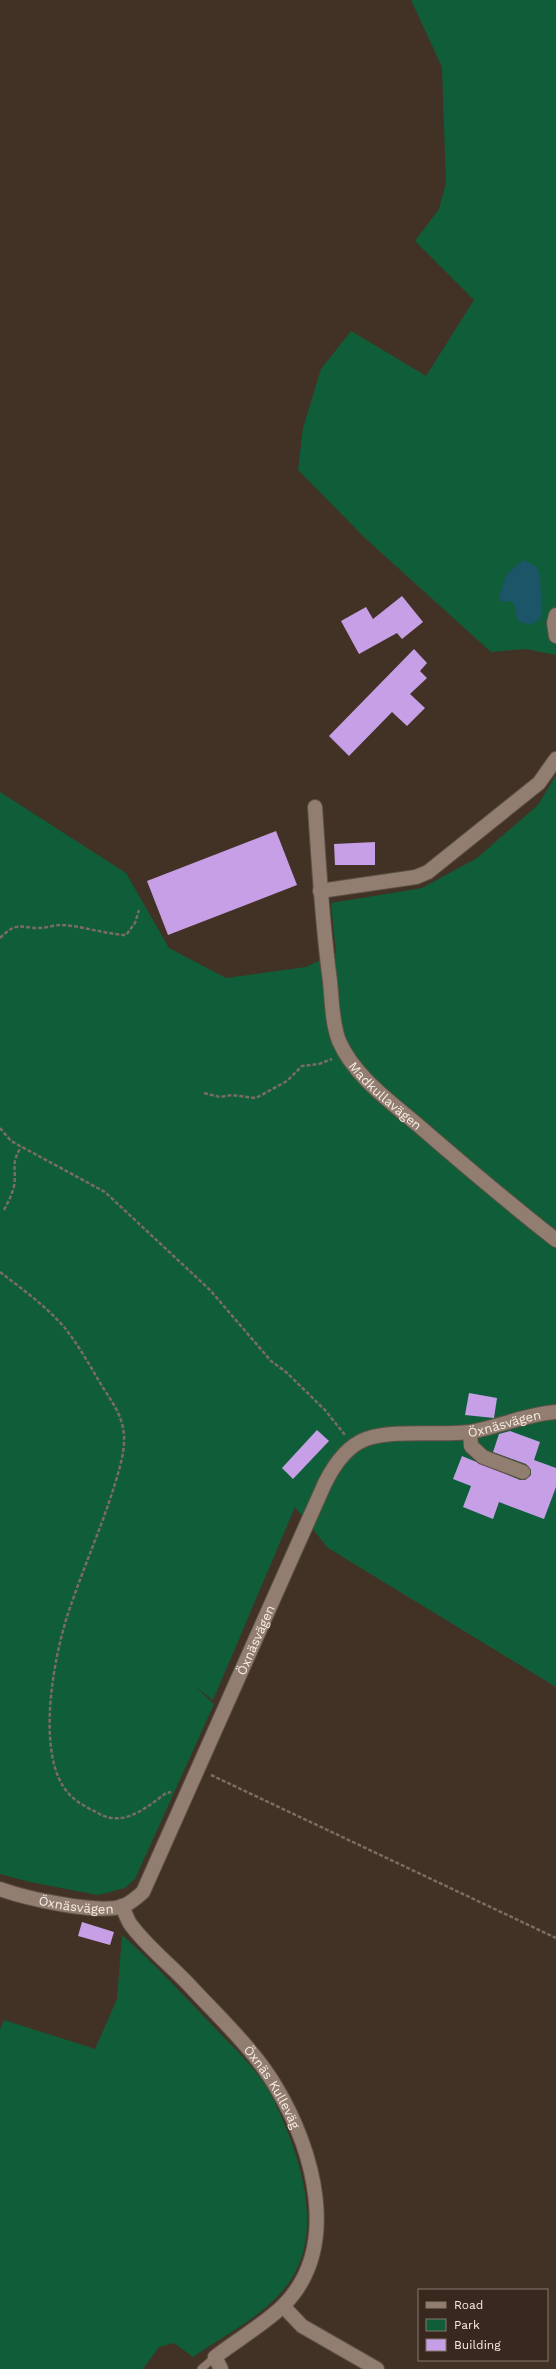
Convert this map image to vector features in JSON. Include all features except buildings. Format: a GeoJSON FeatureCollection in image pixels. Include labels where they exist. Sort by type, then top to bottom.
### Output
{"type":"FeatureCollection","features":[{"type":"Feature","properties":{"kind":"street"},"geometry":{"type":"LineString","coordinates":[[556,615],[554,623],[556,636]]}},
{"type":"Feature","properties":{"kind":"street"},"geometry":{"type":"LineString","coordinates":[[320,891],[416,877],[428,872],[538,783],[556,759]]}},
{"type":"Feature","properties":{"kind":"street","name":"Madkullavägen"},"geometry":{"type":"LineString","coordinates":[[315,807],[320,891],[336,1032],[345,1052],[371,1084],[483,1182],[556,1240]]}},
{"type":"Feature","properties":{"kind":"street","name":"Öxnäsvägen"},"geometry":{"type":"LineString","coordinates":[[0,1889],[70,1905],[110,1909],[122,1906],[132,1901],[143,1892],[325,1484],[332,1470],[352,1447],[365,1439],[386,1436],[470,1432],[538,1413],[556,1412]]}},
{"type":"Feature","properties":{"kind":"street"},"geometry":{"type":"LineString","coordinates":[[470,1432],[471,1446],[483,1457],[523,1472]]}},
{"type":"Feature","properties":{"kind":"street","name":"Öxnäs Kulleväg"},"geometry":{"type":"LineString","coordinates":[[122,1906],[131,1925],[182,1977],[250,2052],[276,2086],[296,2127],[305,2152],[316,2193],[317,2236],[308,2267],[296,2289],[283,2306],[218,2363]]}},
{"type":"Feature","properties":{"kind":"street"},"geometry":{"type":"LineString","coordinates":[[283,2306],[302,2326],[377,2369]]}},
{"type":"Feature","properties":{"kind":"lane","name":"Öxnäs Kulleväg"},"geometry":{"type":"LineString","coordinates":[[201,2369],[218,2363]]}},
{"type":"Feature","properties":{"kind":"path"},"geometry":{"type":"LineString","coordinates":[[0,938],[14,926],[25,925],[39,928],[60,925],[109,934],[126,935],[135,923],[139,910]]}},
{"type":"Feature","properties":{"kind":"path"},"geometry":{"type":"LineString","coordinates":[[204,1093],[220,1097],[232,1095],[256,1098],[287,1081],[302,1066],[328,1062],[345,1052]]}},
{"type":"Feature","properties":{"kind":"path"},"geometry":{"type":"LineString","coordinates":[[0,1128],[11,1141],[105,1192],[210,1290],[271,1361],[286,1372],[325,1410],[352,1447]]}},
{"type":"Feature","properties":{"kind":"path"},"geometry":{"type":"LineString","coordinates":[[4,1210],[11,1196],[14,1184],[14,1159],[21,1147]]}},
{"type":"Feature","properties":{"kind":"path"},"geometry":{"type":"LineString","coordinates":[[0,1272],[46,1309],[64,1328],[120,1416],[124,1437],[119,1471],[100,1532],[71,1603],[49,1703],[49,1733],[55,1767],[60,1782],[69,1794],[105,1818],[129,1818],[166,1793],[178,1792],[186,1795]]}},
{"type":"Feature","properties":{"kind":"path"},"geometry":{"type":"LineString","coordinates":[[198,1769],[556,1938]]}},
{"type":"Feature","properties":{"kind":"green space"},"geometry":{"type":"Polygon","coordinates":[[[411,0],[556,0],[556,655],[526,649],[491,652],[365,538],[298,470],[303,428],[321,369],[351,331],[426,376],[474,300],[415,241],[439,209],[446,183],[442,67],[411,0]]]}},
{"type":"Feature","properties":{"kind":"green space"},"geometry":{"type":"Polygon","coordinates":[[[556,775],[556,1687],[328,1548],[295,1507],[213,1700],[194,1686],[214,1704],[135,1879],[125,1888],[98,1895],[30,1882],[0,1874],[0,792],[126,873],[169,948],[226,978],[306,967],[336,953],[331,903],[422,888],[477,858],[538,805],[556,775]]]}},
{"type":"Feature","properties":{"kind":"green space"},"geometry":{"type":"Polygon","coordinates":[[[122,1935],[158,1969],[238,2052],[267,2087],[291,2140],[299,2164],[304,2189],[307,2213],[306,2237],[301,2260],[290,2281],[270,2304],[245,2323],[193,2357],[174,2343],[159,2347],[143,2369],[0,2369],[0,2029],[4,2020],[95,2049],[117,1999],[122,1935]]]}},
{"type":"Feature","properties":{"kind":"water"},"geometry":{"type":"Polygon","coordinates":[[[523,560],[536,566],[540,575],[542,615],[539,620],[530,625],[518,621],[514,604],[510,601],[502,602],[499,598],[506,575],[523,560]]]}}]}
